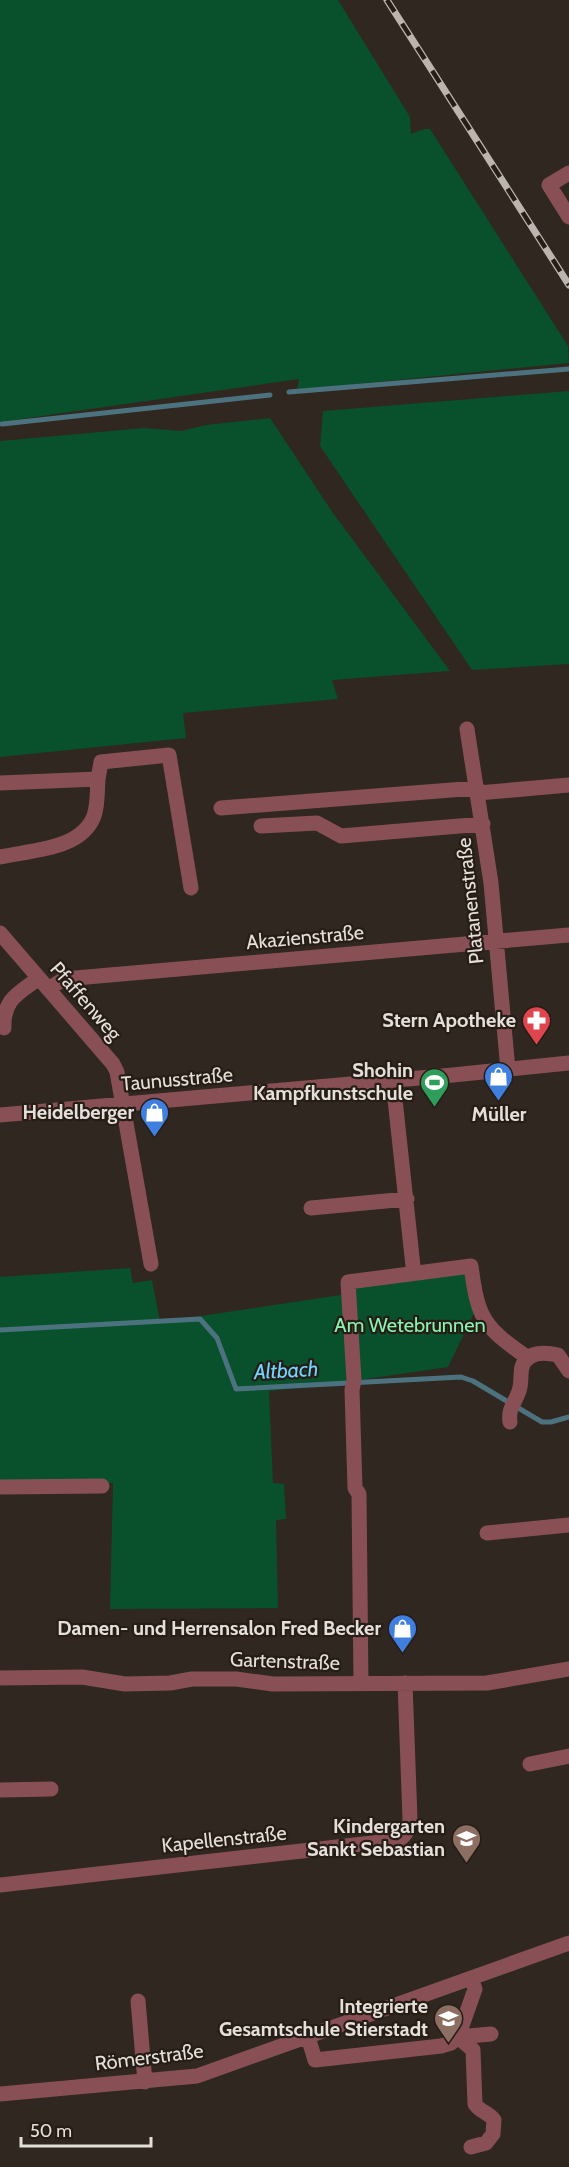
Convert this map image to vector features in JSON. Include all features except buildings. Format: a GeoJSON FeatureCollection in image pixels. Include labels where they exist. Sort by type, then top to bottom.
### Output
{"type":"FeatureCollection","features":[{"type":"Feature","properties":{"kind":"street"},"geometry":{"type":"LineString","coordinates":[[569,173],[549,185],[569,217]]}},
{"type":"Feature","properties":{"kind":"street","name":"Platanenstraße"},"geometry":{"type":"LineString","coordinates":[[467,729],[491,883],[508,1070]]}},
{"type":"Feature","properties":{"kind":"street"},"geometry":{"type":"LineString","coordinates":[[0,857],[68,842],[80,835],[95,814],[101,762],[169,755],[191,888]]}},
{"type":"Feature","properties":{"kind":"street"},"geometry":{"type":"LineString","coordinates":[[0,783],[98,779]]}},
{"type":"Feature","properties":{"kind":"street"},"geometry":{"type":"LineString","coordinates":[[221,808],[569,785]]}},
{"type":"Feature","properties":{"kind":"street"},"geometry":{"type":"LineString","coordinates":[[261,826],[317,823],[341,836],[483,824]]}},
{"type":"Feature","properties":{"kind":"street","name":"Pfaffenweg"},"geometry":{"type":"LineString","coordinates":[[0,933],[113,1064],[117,1072],[151,1264]]}},
{"type":"Feature","properties":{"kind":"street","name":"Akazienstraße"},"geometry":{"type":"LineString","coordinates":[[4,1028],[4,1014],[8,1004],[44,983],[64,979],[569,935]]}},
{"type":"Feature","properties":{"kind":"street","name":"Taunusstraße"},"geometry":{"type":"LineString","coordinates":[[0,1115],[393,1081],[569,1063]]}},
{"type":"Feature","properties":{"kind":"street"},"geometry":{"type":"LineString","coordinates":[[393,1081],[414,1266]]}},
{"type":"Feature","properties":{"kind":"street"},"geometry":{"type":"LineString","coordinates":[[311,1208],[407,1199]]}},
{"type":"Feature","properties":{"kind":"street"},"geometry":{"type":"LineString","coordinates":[[361,1684],[359,1494],[355,1488],[348,1282],[471,1266],[475,1298],[482,1316],[492,1331],[528,1358]]}},
{"type":"Feature","properties":{"kind":"street"},"geometry":{"type":"LineString","coordinates":[[512,1410],[522,1380],[522,1368],[528,1358],[543,1352],[558,1355],[569,1371]]}},
{"type":"Feature","properties":{"kind":"street"},"geometry":{"type":"LineString","coordinates":[[0,1487],[102,1486]]}},
{"type":"Feature","properties":{"kind":"street"},"geometry":{"type":"LineString","coordinates":[[486,1533],[569,1525]]}},
{"type":"Feature","properties":{"kind":"street","name":"Gartenstraße"},"geometry":{"type":"LineString","coordinates":[[0,1678],[82,1677],[125,1684],[214,1679],[236,1679],[273,1684],[487,1683],[569,1670]]}},
{"type":"Feature","properties":{"kind":"street","name":"Kapellenstraße"},"geometry":{"type":"LineString","coordinates":[[0,1885],[399,1840],[410,1828],[405,1683]]}},
{"type":"Feature","properties":{"kind":"street"},"geometry":{"type":"LineString","coordinates":[[530,1764],[569,1756]]}},
{"type":"Feature","properties":{"kind":"street"},"geometry":{"type":"LineString","coordinates":[[0,1790],[51,1789]]}},
{"type":"Feature","properties":{"kind":"street","name":"Römerstraße"},"geometry":{"type":"LineString","coordinates":[[0,2094],[197,2076],[569,1943]]}},
{"type":"Feature","properties":{"kind":"street"},"geometry":{"type":"LineString","coordinates":[[308,2037],[315,2060],[451,2043],[458,2037],[475,1989],[471,1978]]}},
{"type":"Feature","properties":{"kind":"street"},"geometry":{"type":"LineString","coordinates":[[138,2001],[145,2082]]}},
{"type":"Feature","properties":{"kind":"street"},"geometry":{"type":"LineString","coordinates":[[458,2037],[491,2034]]}},
{"type":"Feature","properties":{"kind":"street"},"geometry":{"type":"LineString","coordinates":[[458,2037],[473,2050],[475,2104],[478,2109],[490,2114],[494,2120],[493,2134],[486,2144],[471,2147]]}},
{"type":"Feature","properties":{"kind":"green space"},"geometry":{"type":"Polygon","coordinates":[[[0,0],[338,0],[410,117],[411,134],[430,129],[568,346],[569,363],[297,390],[299,379],[0,422],[0,0]]]}},
{"type":"Feature","properties":{"kind":"green space"},"geometry":{"type":"Polygon","coordinates":[[[569,391],[569,664],[472,670],[320,446],[323,411],[569,391]]]}},
{"type":"Feature","properties":{"kind":"green space"},"geometry":{"type":"Polygon","coordinates":[[[270,418],[333,513],[450,671],[332,680],[338,699],[183,713],[186,738],[0,757],[0,441],[144,428],[181,431],[206,425],[270,418]]]}},
{"type":"Feature","properties":{"kind":"green space"},"geometry":{"type":"Polygon","coordinates":[[[130,1268],[133,1283],[152,1280],[160,1322],[347,1294],[346,1383],[269,1391],[273,1483],[284,1484],[286,1519],[276,1520],[278,1608],[110,1609],[113,1483],[0,1484],[0,1277],[130,1268]]]}},
{"type":"Feature","properties":{"kind":"green space","name":"Am Wetebrunnen"},"geometry":{"type":"Polygon","coordinates":[[[471,1269],[476,1309],[448,1367],[360,1380],[354,1287],[471,1269]]]}},
{"type":"Feature","properties":{"kind":"waterway"},"geometry":{"type":"LineString","coordinates":[[289,392],[569,369]]}},
{"type":"Feature","properties":{"kind":"waterway"},"geometry":{"type":"LineString","coordinates":[[2,424],[270,395]]}},
{"type":"Feature","properties":{"kind":"waterway","name":"Altbach"},"geometry":{"type":"LineString","coordinates":[[0,1330],[200,1319],[217,1338],[236,1389],[461,1377],[473,1381],[542,1422],[569,1417]]}},
{"type":"Feature","properties":{"kind":"railway"},"geometry":{"type":"LineString","coordinates":[[387,0],[569,285]]}},
{"type":"Feature","properties":{"kind":"place","name":"Stern Apotheke"},"geometry":{"type":"Point","coordinates":[537,1046]}},
{"type":"Feature","properties":{"kind":"place","name":"Müller"},"geometry":{"type":"Point","coordinates":[499,1102]}},
{"type":"Feature","properties":{"kind":"place","name":"Shohin Kampfkunstschule"},"geometry":{"type":"Point","coordinates":[434,1108]}},
{"type":"Feature","properties":{"kind":"place","name":"Heidelberger"},"geometry":{"type":"Point","coordinates":[155,1138]}},
{"type":"Feature","properties":{"kind":"place","name":"Damen- und Herrensalon Fred Becker"},"geometry":{"type":"Point","coordinates":[402,1654]}},
{"type":"Feature","properties":{"kind":"place","name":"Kindergarten Sankt Sebastian"},"geometry":{"type":"Point","coordinates":[466,1864]}},
{"type":"Feature","properties":{"kind":"place","name":"Integrierte Gesamtschule Stierstadt"},"geometry":{"type":"Point","coordinates":[449,2044]}}]}
